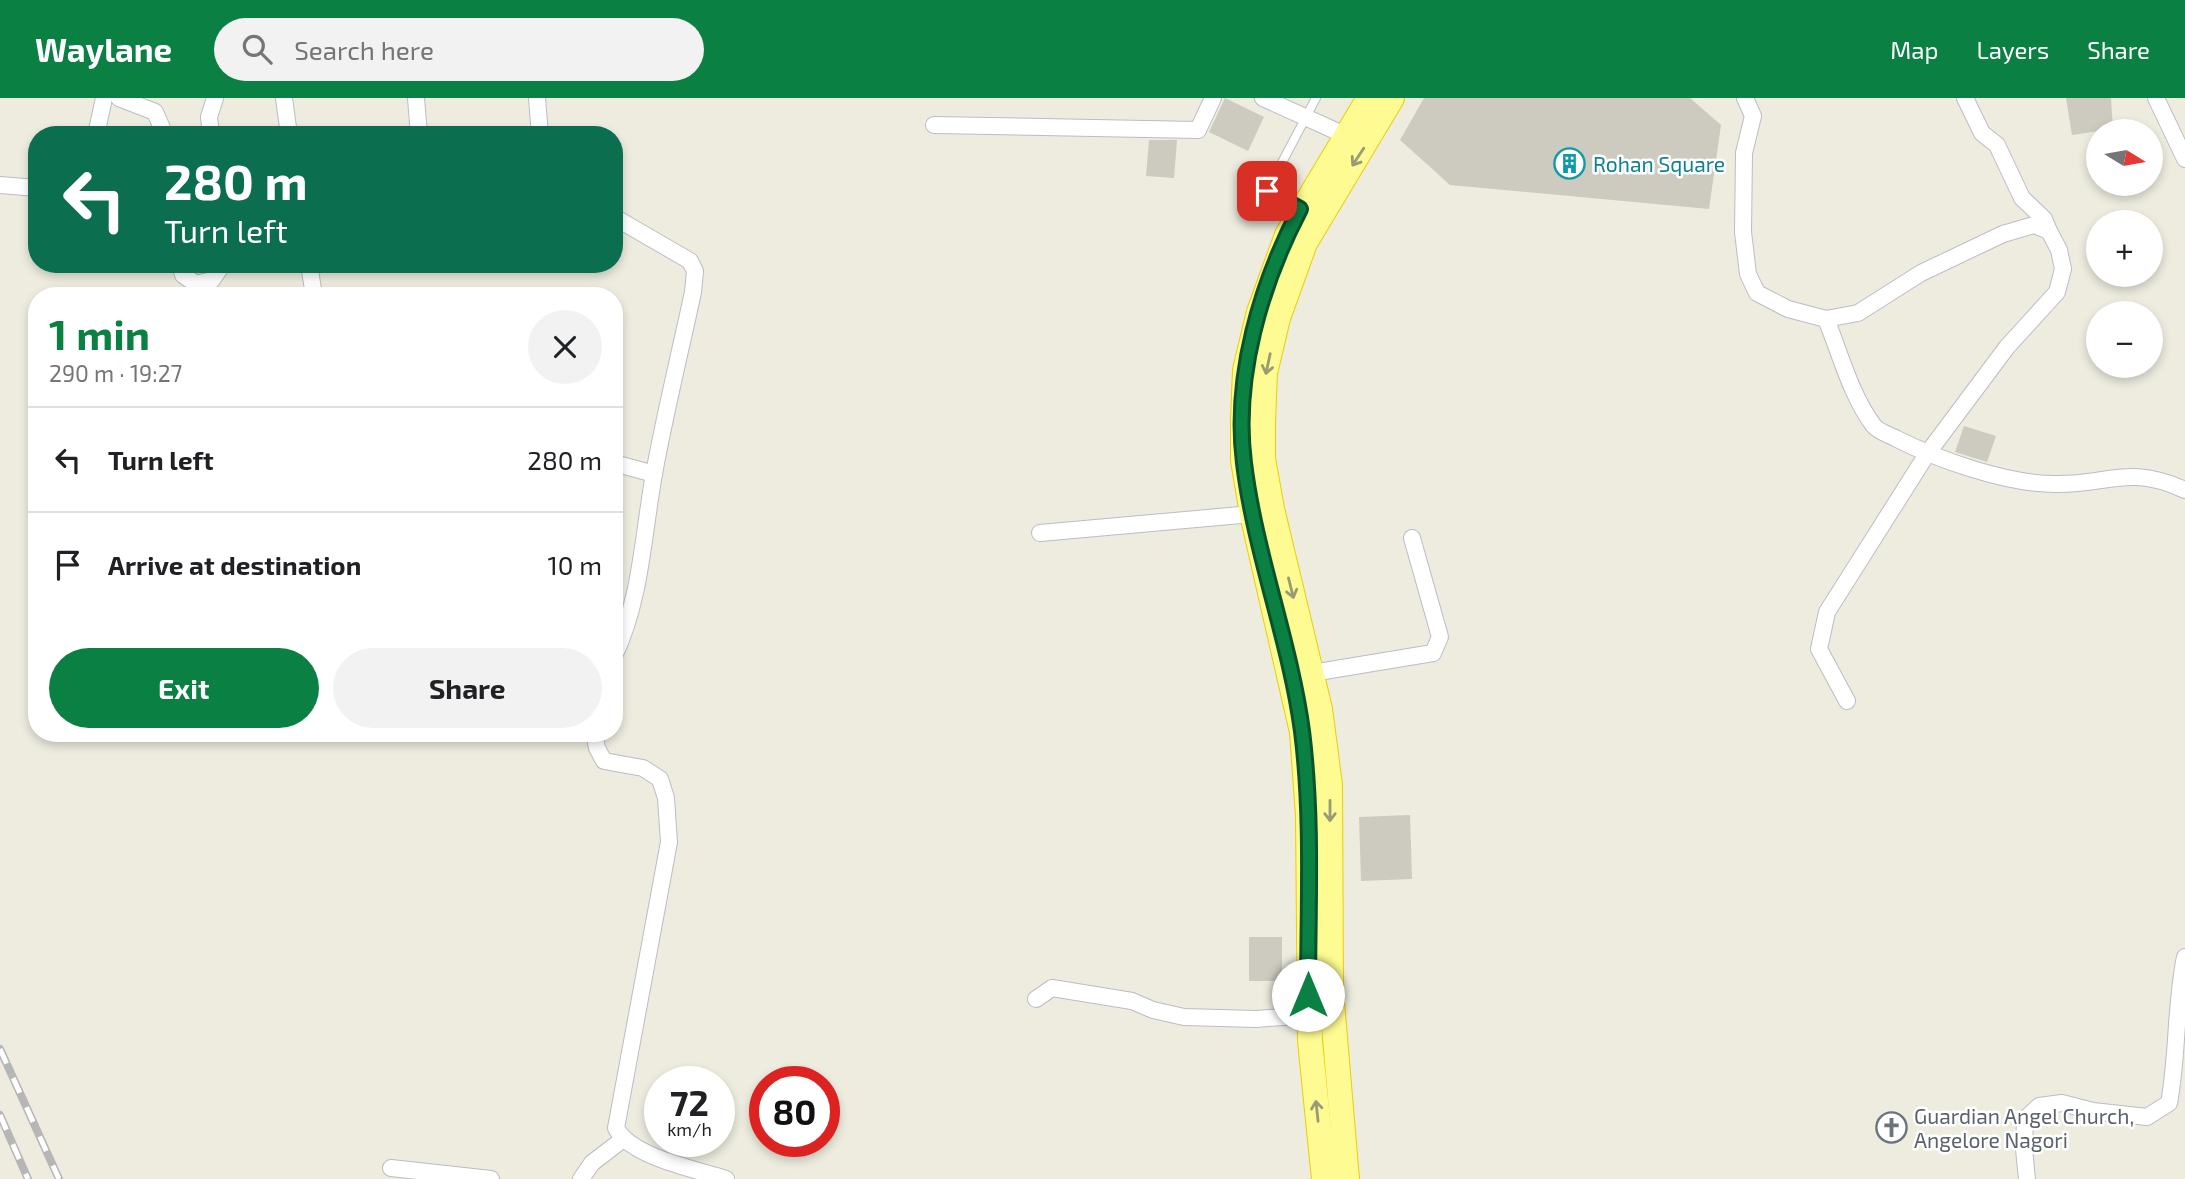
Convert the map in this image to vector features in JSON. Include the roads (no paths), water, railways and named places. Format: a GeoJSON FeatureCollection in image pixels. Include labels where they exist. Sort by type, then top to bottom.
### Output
{"type":"FeatureCollection","features":[{"type":"Feature","properties":{"kind":"highway"},"geometry":{"type":"LineString","coordinates":[[1324,1179],[1309,1015],[1308,815],[1302,732],[1252,514],[1243,460],[1245,370],[1259,312],[1287,234],[1369,98]]}},
{"type":"Feature","properties":{"kind":"highway"},"geometry":{"type":"LineString","coordinates":[[1347,1179],[1331,991],[1330,785],[1320,709],[1265,471],[1263,421],[1265,373],[1278,318],[1305,243],[1392,98]]}},
{"type":"Feature","properties":{"kind":"street"},"geometry":{"type":"LineString","coordinates":[[98,126],[104,98]]}},
{"type":"Feature","properties":{"kind":"street"},"geometry":{"type":"LineString","coordinates":[[119,98],[155,112],[161,126]]}},
{"type":"Feature","properties":{"kind":"street"},"geometry":{"type":"LineString","coordinates":[[210,126],[209,117],[215,98]]}},
{"type":"Feature","properties":{"kind":"street"},"geometry":{"type":"LineString","coordinates":[[284,98],[288,126]]}},
{"type":"Feature","properties":{"kind":"street"},"geometry":{"type":"LineString","coordinates":[[416,98],[418,126]]}},
{"type":"Feature","properties":{"kind":"street"},"geometry":{"type":"LineString","coordinates":[[537,98],[539,126]]}},
{"type":"Feature","properties":{"kind":"street"},"geometry":{"type":"LineString","coordinates":[[934,125],[1198,130],[1213,98]]}},
{"type":"Feature","properties":{"kind":"street"},"geometry":{"type":"LineString","coordinates":[[1263,98],[1347,136]]}},
{"type":"Feature","properties":{"kind":"street"},"geometry":{"type":"LineString","coordinates":[[1745,98],[1752,116],[1744,153],[1743,232],[1748,274],[1757,293],[1788,309],[1826,319],[1858,313],[1921,273],[2003,233],[2034,225],[2049,231]]}},
{"type":"Feature","properties":{"kind":"street"},"geometry":{"type":"LineString","coordinates":[[1847,701],[1819,649],[1826,612],[1927,454],[2007,347],[2057,292],[2063,269],[2059,250],[2043,219],[2022,198],[1997,145],[1982,134],[1965,98]]}},
{"type":"Feature","properties":{"kind":"street"},"geometry":{"type":"LineString","coordinates":[[2156,98],[2185,159]]}},
{"type":"Feature","properties":{"kind":"street"},"geometry":{"type":"LineString","coordinates":[[0,185],[28,187]]}},
{"type":"Feature","properties":{"kind":"street"},"geometry":{"type":"LineString","coordinates":[[623,222],[690,261],[695,271],[694,292],[654,474],[641,563],[623,638]]}},
{"type":"Feature","properties":{"kind":"street"},"geometry":{"type":"LineString","coordinates":[[182,273],[196,284],[212,280],[217,273]]}},
{"type":"Feature","properties":{"kind":"street"},"geometry":{"type":"LineString","coordinates":[[1826,319],[1860,401],[1875,428],[1927,454],[1992,474],[2054,485],[2136,475],[2164,480],[2185,490]]}},
{"type":"Feature","properties":{"kind":"street"},"geometry":{"type":"LineString","coordinates":[[623,465],[654,474]]}},
{"type":"Feature","properties":{"kind":"street"},"geometry":{"type":"LineString","coordinates":[[1040,533],[1252,514]]}},
{"type":"Feature","properties":{"kind":"street"},"geometry":{"type":"LineString","coordinates":[[1312,673],[1433,653],[1440,637],[1412,538]]}},
{"type":"Feature","properties":{"kind":"street"},"geometry":{"type":"LineString","coordinates":[[596,742],[604,761],[643,768],[660,779],[666,799],[669,842],[616,1128],[622,1140],[635,1149],[726,1179]]}},
{"type":"Feature","properties":{"kind":"street"},"geometry":{"type":"LineString","coordinates":[[2027,1179],[2025,1119],[2039,1106],[2062,1103],[2093,1111],[2147,1117],[2169,1103],[2176,1067],[2181,976],[2185,957]]}},
{"type":"Feature","properties":{"kind":"street"},"geometry":{"type":"LineString","coordinates":[[1036,999],[1052,988],[1132,1001],[1153,1010],[1184,1017],[1256,1019],[1309,1015]]}},
{"type":"Feature","properties":{"kind":"street"},"geometry":{"type":"LineString","coordinates":[[580,1179],[592,1163],[622,1140]]}},
{"type":"Feature","properties":{"kind":"street"},"geometry":{"type":"LineString","coordinates":[[391,1168],[491,1179]]}},
{"type":"Feature","properties":{"kind":"lane"},"geometry":{"type":"LineString","coordinates":[[1300,209],[1267,191],[1315,98]]}},
{"type":"Feature","properties":{"kind":"railway"},"geometry":{"type":"LineString","coordinates":[[0,1049],[59,1179]]}},
{"type":"Feature","properties":{"kind":"railway"},"geometry":{"type":"LineString","coordinates":[[0,1115],[28,1179]]}},
{"type":"Feature","properties":{"kind":"place","name":"Rohan Square"},"geometry":{"type":"Point","coordinates":[1570,163]}},
{"type":"Feature","properties":{"kind":"place","name":"Guardian Angel Church, Angelore Nagori"},"geometry":{"type":"Point","coordinates":[1891,1127]}}]}
